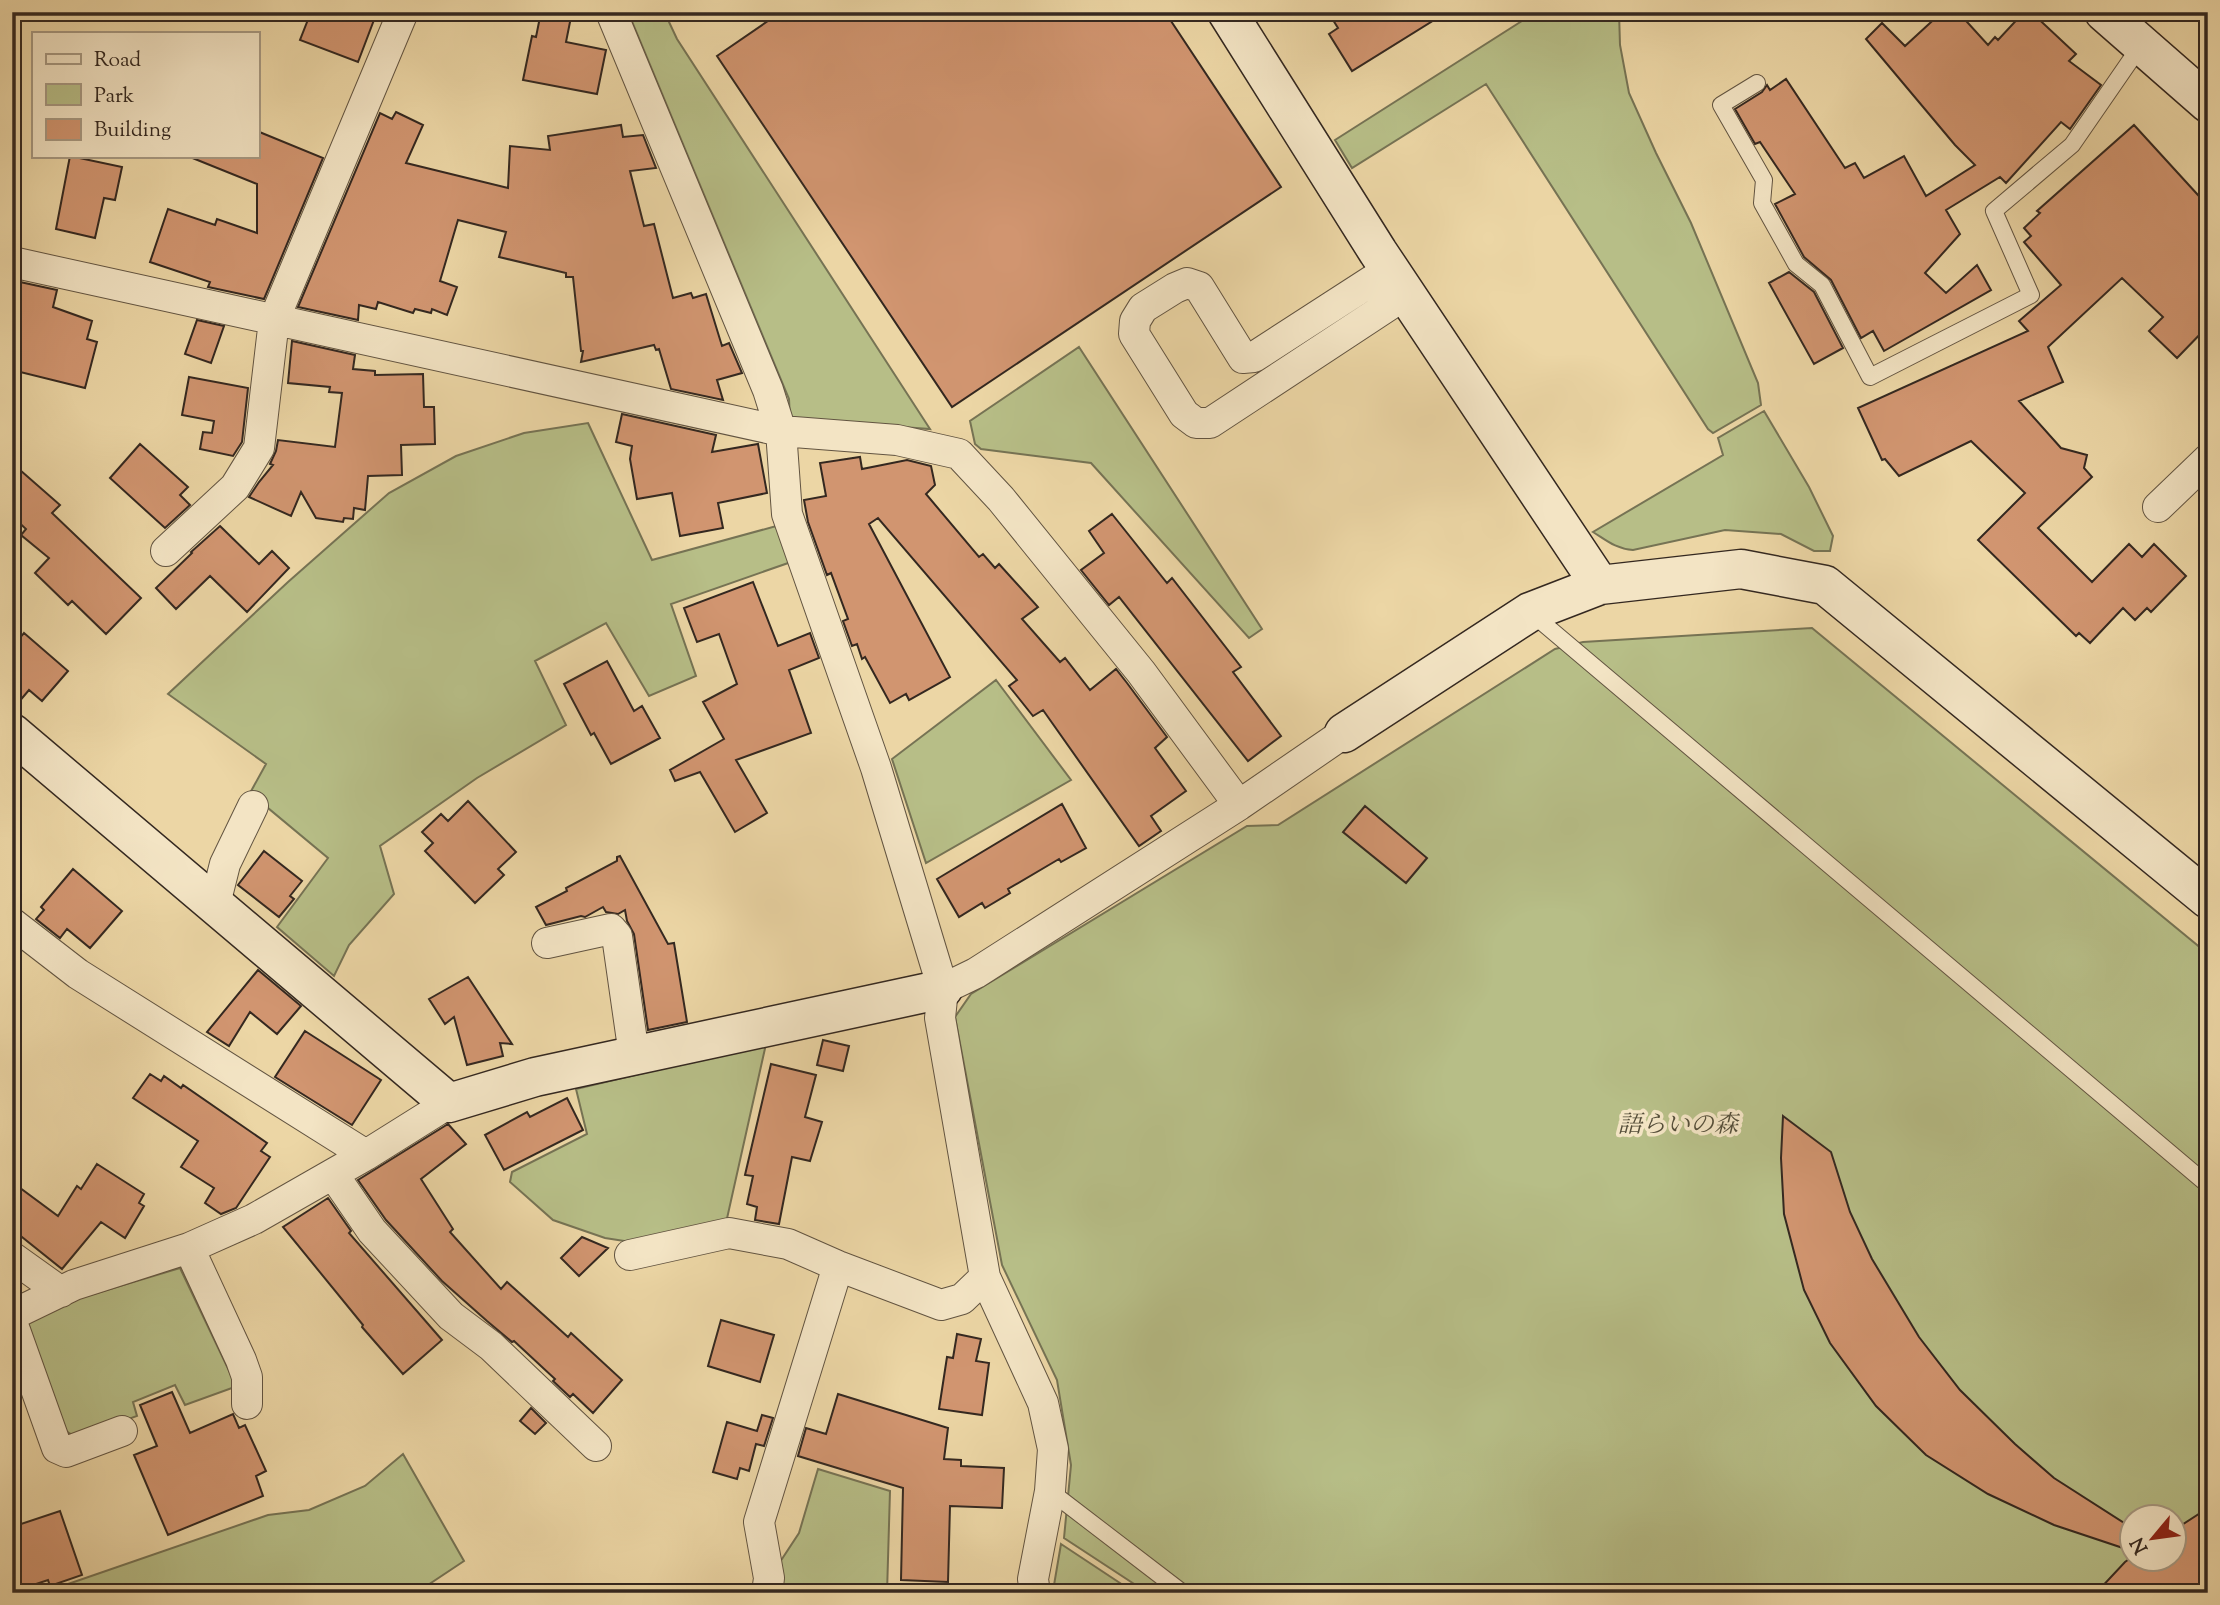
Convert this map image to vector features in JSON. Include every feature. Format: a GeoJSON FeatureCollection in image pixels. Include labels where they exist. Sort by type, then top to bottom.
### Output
{"type":"FeatureCollection","features":[{"type":"Feature","properties":{"kind":"street"},"geometry":{"type":"LineString","coordinates":[[166,551],[235,487],[259,448],[274,320],[403,12]]}},
{"type":"Feature","properties":{"kind":"street"},"geometry":{"type":"LineString","coordinates":[[611,12],[768,390],[781,431],[787,514],[876,768],[943,989],[940,1018],[985,1277],[1044,1403],[1053,1449],[1050,1491],[1034,1579],[1035,1593]]}},
{"type":"Feature","properties":{"kind":"street"},"geometry":{"type":"LineString","coordinates":[[1227,12],[1398,281],[1600,585]]}},
{"type":"Feature","properties":{"kind":"street"},"geometry":{"type":"LineString","coordinates":[[2104,12],[2208,103]]}},
{"type":"Feature","properties":{"kind":"street"},"geometry":{"type":"LineString","coordinates":[[12,262],[781,431],[897,440],[959,453],[1001,499],[1140,672],[1239,805]]}},
{"type":"Feature","properties":{"kind":"street"},"geometry":{"type":"LineString","coordinates":[[1398,281],[1210,423],[1196,423],[1184,414],[1134,334],[1135,321],[1143,308],[1175,288],[1187,284],[1199,287],[1243,358],[1254,357],[1398,281]]}},
{"type":"Feature","properties":{"kind":"street"},"geometry":{"type":"LineString","coordinates":[[2158,507],[2208,459]]}},
{"type":"Feature","properties":{"kind":"street"},"geometry":{"type":"LineString","coordinates":[[12,1315],[74,1286],[189,1248],[254,1219],[449,1104],[535,1077],[943,989],[976,973],[1239,805],[1530,612],[1600,585],[1741,569],[1825,585],[2208,899]]}},
{"type":"Feature","properties":{"kind":"street"},"geometry":{"type":"LineString","coordinates":[[12,733],[449,1104]]}},
{"type":"Feature","properties":{"kind":"street"},"geometry":{"type":"LineString","coordinates":[[215,904],[225,864],[253,806]]}},
{"type":"Feature","properties":{"kind":"street"},"geometry":{"type":"LineString","coordinates":[[12,923],[78,974],[366,1155]]}},
{"type":"Feature","properties":{"kind":"street"},"geometry":{"type":"LineString","coordinates":[[547,943],[611,929],[617,936],[634,1055]]}},
{"type":"Feature","properties":{"kind":"street"},"geometry":{"type":"LineString","coordinates":[[333,1174],[372,1231],[451,1316],[491,1346],[596,1446]]}},
{"type":"Feature","properties":{"kind":"street"},"geometry":{"type":"LineString","coordinates":[[631,1255],[729,1233],[788,1244],[941,1305],[962,1299],[985,1277]]}},
{"type":"Feature","properties":{"kind":"street"},"geometry":{"type":"LineString","coordinates":[[189,1248],[241,1360],[247,1377],[247,1404]]}},
{"type":"Feature","properties":{"kind":"street"},"geometry":{"type":"LineString","coordinates":[[12,1257],[61,1292]]}},
{"type":"Feature","properties":{"kind":"street"},"geometry":{"type":"LineString","coordinates":[[766,1593],[769,1578],[759,1522],[838,1266]]}},
{"type":"Feature","properties":{"kind":"street"},"geometry":{"type":"LineString","coordinates":[[12,1322],[57,1448],[66,1452],[122,1431]]}},
{"type":"Feature","properties":{"kind":"lane"},"geometry":{"type":"LineString","coordinates":[[1757,83],[1721,106],[1763,180],[1762,202],[1796,264],[1822,285],[1870,377],[2031,295],[1994,211],[2072,145],[2141,45]]}},
{"type":"Feature","properties":{"kind":"lane"},"geometry":{"type":"LineString","coordinates":[[1530,612],[2208,1185]]}},
{"type":"Feature","properties":{"kind":"lane"},"geometry":{"type":"LineString","coordinates":[[1050,1491],[1183,1593]]}},
{"type":"Feature","properties":{"kind":"green space"},"geometry":{"type":"Polygon","coordinates":[[[628,12],[669,12],[669,22],[677,39],[930,429],[790,419],[789,399],[628,12]]]}},
{"type":"Feature","properties":{"kind":"green space"},"geometry":{"type":"Polygon","coordinates":[[[1536,12],[1619,12],[1620,45],[1629,93],[1691,223],[1758,383],[1761,405],[1713,433],[1486,84],[1352,168],[1335,140],[1536,12]]]}},
{"type":"Feature","properties":{"kind":"green space"},"geometry":{"type":"Polygon","coordinates":[[[1079,347],[1262,629],[1249,638],[1091,463],[981,449],[975,444],[970,421],[1079,347]]]}},
{"type":"Feature","properties":{"kind":"green space"},"geometry":{"type":"Polygon","coordinates":[[[1764,411],[1809,487],[1833,536],[1830,551],[1814,551],[1781,534],[1725,530],[1633,550],[1616,546],[1593,532],[1723,455],[1718,438],[1764,411]]]}},
{"type":"Feature","properties":{"kind":"green space"},"geometry":{"type":"Polygon","coordinates":[[[588,423],[652,560],[780,525],[791,562],[671,604],[696,676],[649,696],[606,623],[535,661],[566,725],[477,778],[380,846],[394,894],[349,945],[334,976],[277,927],[328,858],[250,793],[266,764],[168,694],[288,582],[389,493],[456,456],[524,433],[588,423]]]}},
{"type":"Feature","properties":{"kind":"green space","name":"語らいの森"},"geometry":{"type":"Polygon","coordinates":[[[1812,628],[2208,954],[2208,1593],[1148,1593],[1064,1538],[1071,1465],[1057,1380],[1002,1265],[955,1017],[971,994],[1247,826],[1278,825],[1555,649],[1583,642],[1812,628]]]}},
{"type":"Feature","properties":{"kind":"green space"},"geometry":{"type":"Polygon","coordinates":[[[996,680],[1071,780],[926,863],[892,759],[996,680]]]}},
{"type":"Feature","properties":{"kind":"green space"},"geometry":{"type":"Polygon","coordinates":[[[766,1044],[726,1223],[637,1243],[605,1238],[553,1220],[510,1182],[512,1172],[587,1134],[576,1089],[766,1044]]]}},
{"type":"Feature","properties":{"kind":"green space"},"geometry":{"type":"Polygon","coordinates":[[[180,1268],[233,1379],[232,1388],[185,1405],[175,1385],[133,1402],[137,1416],[77,1438],[63,1429],[27,1320],[60,1304],[180,1268]]]}},
{"type":"Feature","properties":{"kind":"green space"},"geometry":{"type":"Polygon","coordinates":[[[403,1454],[464,1561],[422,1589],[423,1593],[42,1593],[268,1515],[309,1510],[365,1486],[403,1454]]]}},
{"type":"Feature","properties":{"kind":"green space"},"geometry":{"type":"Polygon","coordinates":[[[818,1469],[890,1491],[887,1593],[778,1593],[778,1565],[799,1533],[818,1469]]]}},
{"type":"Feature","properties":{"kind":"green space"},"geometry":{"type":"Polygon","coordinates":[[[1061,1544],[1135,1593],[1055,1593],[1061,1544]]]}},
{"type":"Feature","properties":{"kind":"building"},"geometry":{"type":"Polygon","coordinates":[[[311,12],[377,12],[358,62],[300,40],[311,12]]]}},
{"type":"Feature","properties":{"kind":"building"},"geometry":{"type":"Polygon","coordinates":[[[541,12],[572,12],[566,42],[606,50],[597,94],[523,80],[532,36],[536,37],[541,12]]]}},
{"type":"Feature","properties":{"kind":"building"},"geometry":{"type":"Polygon","coordinates":[[[781,12],[1165,12],[1281,187],[952,407],[717,56],[781,12]]]}},
{"type":"Feature","properties":{"kind":"building"},"geometry":{"type":"Polygon","coordinates":[[[1328,12],[1447,12],[1352,71],[1329,34],[1338,28],[1328,12]]]}},
{"type":"Feature","properties":{"kind":"building"},"geometry":{"type":"Polygon","coordinates":[[[1942,12],[1958,12],[1988,45],[1995,37],[1998,40],[2024,12],[2031,12],[2076,54],[2069,61],[2101,85],[2070,129],[2061,122],[2006,183],[2000,177],[1946,210],[1960,234],[1925,273],[1946,293],[1977,265],[1991,290],[1884,351],[1873,331],[1861,338],[1831,280],[1804,257],[1775,204],[1795,194],[1760,142],[1755,144],[1735,109],[1762,92],[1767,85],[1770,90],[1786,79],[1845,168],[1855,163],[1864,178],[1904,156],[1926,196],[1975,165],[1866,39],[1882,23],[1905,46],[1942,12]]]}},
{"type":"Feature","properties":{"kind":"building"},"geometry":{"type":"Polygon","coordinates":[[[396,112],[423,125],[406,163],[508,188],[510,146],[550,150],[548,136],[621,125],[623,137],[643,135],[656,168],[630,171],[644,226],[654,224],[673,298],[691,293],[693,298],[706,294],[722,346],[729,343],[742,373],[717,380],[723,400],[671,389],[659,349],[656,350],[654,345],[581,362],[583,351],[573,277],[499,257],[506,232],[458,220],[440,281],[457,287],[447,315],[432,309],[431,313],[415,309],[413,313],[378,302],[376,309],[359,305],[358,320],[298,307],[380,113],[392,119],[396,112]]]}},
{"type":"Feature","properties":{"kind":"building"},"geometry":{"type":"Polygon","coordinates":[[[2134,125],[2208,206],[2208,326],[2177,358],[2149,331],[2163,317],[2122,278],[2048,347],[2063,382],[2019,401],[2061,448],[2087,455],[2084,468],[2092,477],[2038,528],[2092,582],[2129,544],[2142,557],[2154,544],[2186,576],[2151,612],[2147,608],[2135,620],[2123,608],[2090,643],[2079,633],[2076,636],[1978,540],[2025,493],[1971,441],[1899,476],[1885,459],[1882,460],[1858,408],[2028,331],[2019,321],[2061,285],[2024,242],[2031,236],[2024,228],[2040,213],[2037,211],[2134,125]]]}},
{"type":"Feature","properties":{"kind":"building"},"geometry":{"type":"Polygon","coordinates":[[[259,132],[323,158],[264,299],[208,287],[210,282],[150,262],[168,209],[215,225],[217,219],[257,233],[257,184],[192,158],[259,158],[259,132]]]}},
{"type":"Feature","properties":{"kind":"building"},"geometry":{"type":"Polygon","coordinates":[[[70,158],[122,167],[115,200],[104,198],[95,238],[56,229],[70,158]]]}},
{"type":"Feature","properties":{"kind":"building"},"geometry":{"type":"Polygon","coordinates":[[[1789,272],[1814,292],[1843,348],[1814,364],[1769,283],[1789,272]]]}},
{"type":"Feature","properties":{"kind":"building"},"geometry":{"type":"Polygon","coordinates":[[[20,282],[57,290],[53,307],[92,321],[87,339],[97,342],[85,388],[12,370],[12,296],[17,297],[20,282]]]}},
{"type":"Feature","properties":{"kind":"building"},"geometry":{"type":"Polygon","coordinates":[[[197,320],[224,326],[211,363],[185,354],[197,320]]]}},
{"type":"Feature","properties":{"kind":"building"},"geometry":{"type":"Polygon","coordinates":[[[292,341],[355,355],[353,369],[375,371],[375,375],[423,374],[424,407],[434,407],[435,444],[401,445],[402,475],[368,476],[365,510],[354,508],[353,519],[344,518],[343,522],[316,518],[301,492],[291,516],[249,497],[273,465],[270,464],[278,440],[335,447],[342,393],[329,392],[330,387],[288,383],[292,341]]]}},
{"type":"Feature","properties":{"kind":"building"},"geometry":{"type":"Polygon","coordinates":[[[189,377],[248,388],[242,442],[233,456],[200,449],[203,432],[212,433],[214,421],[182,415],[189,377]]]}},
{"type":"Feature","properties":{"kind":"building"},"geometry":{"type":"Polygon","coordinates":[[[622,414],[716,435],[712,452],[758,444],[767,493],[718,503],[723,528],[680,536],[672,493],[637,499],[630,459],[632,446],[616,442],[622,414]]]}},
{"type":"Feature","properties":{"kind":"building"},"geometry":{"type":"Polygon","coordinates":[[[140,444],[188,487],[180,495],[190,505],[165,528],[110,478],[140,444]]]}},
{"type":"Feature","properties":{"kind":"building"},"geometry":{"type":"Polygon","coordinates":[[[860,457],[862,469],[907,460],[931,466],[935,485],[926,494],[979,557],[983,554],[995,568],[999,564],[1038,607],[1022,619],[1060,662],[1065,658],[1090,690],[1116,669],[1167,737],[1155,748],[1186,791],[1151,816],[1161,831],[1139,846],[1043,710],[1033,716],[1009,686],[1017,680],[878,518],[869,524],[950,677],[909,700],[906,694],[890,703],[865,657],[862,659],[857,644],[852,646],[843,621],[848,619],[831,573],[827,575],[808,522],[804,500],[826,496],[820,463],[860,457]]]}},
{"type":"Feature","properties":{"kind":"building"},"geometry":{"type":"Polygon","coordinates":[[[12,463],[60,505],[52,513],[141,598],[106,634],[72,601],[68,605],[35,573],[49,558],[21,535],[26,529],[12,516],[12,463]]]}},
{"type":"Feature","properties":{"kind":"building"},"geometry":{"type":"Polygon","coordinates":[[[1112,514],[1167,583],[1172,578],[1241,667],[1233,672],[1281,736],[1248,761],[1119,597],[1109,605],[1081,570],[1104,553],[1089,531],[1112,514]]]}},
{"type":"Feature","properties":{"kind":"building"},"geometry":{"type":"Polygon","coordinates":[[[220,526],[259,564],[272,551],[289,568],[247,612],[210,576],[176,609],[156,588],[220,526]]]}},
{"type":"Feature","properties":{"kind":"building"},"geometry":{"type":"Polygon","coordinates":[[[753,582],[778,646],[810,633],[819,658],[789,670],[811,733],[736,760],[767,813],[735,832],[700,772],[675,781],[670,770],[724,739],[703,702],[737,684],[719,634],[697,642],[684,608],[753,582]]]}},
{"type":"Feature","properties":{"kind":"building"},"geometry":{"type":"Polygon","coordinates":[[[24,633],[68,671],[42,701],[29,690],[12,710],[12,648],[24,633]]]}},
{"type":"Feature","properties":{"kind":"building"},"geometry":{"type":"Polygon","coordinates":[[[607,661],[634,711],[642,706],[660,738],[611,764],[594,733],[591,735],[564,684],[607,661]]]}},
{"type":"Feature","properties":{"kind":"building"},"geometry":{"type":"Polygon","coordinates":[[[468,801],[516,852],[498,869],[504,875],[475,903],[425,851],[433,843],[422,832],[441,814],[448,821],[468,801]]]}},
{"type":"Feature","properties":{"kind":"building"},"geometry":{"type":"Polygon","coordinates":[[[1062,804],[1086,848],[1061,862],[1059,859],[1008,889],[1010,893],[985,908],[982,903],[959,917],[937,879],[1062,804]]]}},
{"type":"Feature","properties":{"kind":"building"},"geometry":{"type":"Polygon","coordinates":[[[1365,806],[1427,858],[1406,883],[1343,832],[1365,806]]]}},
{"type":"Feature","properties":{"kind":"building"},"geometry":{"type":"Polygon","coordinates":[[[264,851],[302,881],[290,896],[294,899],[279,917],[238,885],[264,851]]]}},
{"type":"Feature","properties":{"kind":"building"},"geometry":{"type":"Polygon","coordinates":[[[620,856],[668,944],[674,943],[687,1022],[648,1030],[634,934],[625,910],[618,914],[606,912],[603,907],[585,917],[546,925],[536,907],[617,861],[620,856]]]}},
{"type":"Feature","properties":{"kind":"building"},"geometry":{"type":"Polygon","coordinates":[[[73,869],[122,911],[90,948],[67,929],[60,938],[36,919],[44,910],[41,907],[73,869]]]}},
{"type":"Feature","properties":{"kind":"building"},"geometry":{"type":"Polygon","coordinates":[[[258,970],[301,1006],[277,1034],[250,1012],[229,1046],[207,1032],[258,970]]]}},
{"type":"Feature","properties":{"kind":"building"},"geometry":{"type":"Polygon","coordinates":[[[468,977],[512,1044],[500,1043],[503,1056],[467,1065],[454,1017],[445,1024],[429,999],[468,977]]]}},
{"type":"Feature","properties":{"kind":"building"},"geometry":{"type":"Polygon","coordinates":[[[305,1031],[381,1080],[352,1125],[275,1077],[305,1031]]]}},
{"type":"Feature","properties":{"kind":"building"},"geometry":{"type":"Polygon","coordinates":[[[823,1040],[849,1046],[843,1071],[817,1065],[823,1040]]]}},
{"type":"Feature","properties":{"kind":"building"},"geometry":{"type":"Polygon","coordinates":[[[771,1064],[816,1075],[805,1117],[822,1122],[810,1161],[792,1157],[779,1224],[755,1220],[757,1207],[747,1204],[753,1176],[745,1175],[771,1064]]]}},
{"type":"Feature","properties":{"kind":"building"},"geometry":{"type":"Polygon","coordinates":[[[150,1074],[161,1081],[164,1076],[181,1088],[183,1085],[267,1143],[261,1151],[270,1157],[236,1208],[221,1214],[205,1203],[214,1188],[181,1167],[198,1141],[133,1098],[150,1074]]]}},
{"type":"Feature","properties":{"kind":"building"},"geometry":{"type":"Polygon","coordinates":[[[567,1098],[583,1130],[504,1170],[485,1135],[527,1112],[530,1117],[567,1098]]]}},
{"type":"Feature","properties":{"kind":"building"},"geometry":{"type":"Polygon","coordinates":[[[1783,1116],[1831,1152],[1850,1212],[1872,1259],[1919,1337],[1960,1390],[2054,1478],[2118,1519],[2118,1546],[2054,1525],[1988,1494],[1926,1455],[1876,1406],[1830,1343],[1804,1290],[1784,1214],[1781,1158],[1783,1116]]]}},
{"type":"Feature","properties":{"kind":"building"},"geometry":{"type":"Polygon","coordinates":[[[448,1124],[466,1144],[421,1179],[453,1229],[450,1232],[501,1289],[507,1282],[568,1337],[571,1333],[622,1380],[593,1413],[573,1394],[570,1397],[553,1381],[555,1379],[514,1341],[442,1281],[386,1220],[358,1180],[448,1124]]]}},
{"type":"Feature","properties":{"kind":"building"},"geometry":{"type":"Polygon","coordinates":[[[97,1164],[144,1194],[139,1203],[144,1206],[125,1238],[101,1222],[62,1269],[12,1229],[12,1182],[58,1216],[77,1186],[81,1189],[97,1164]]]}},
{"type":"Feature","properties":{"kind":"building"},"geometry":{"type":"Polygon","coordinates":[[[328,1198],[351,1231],[349,1233],[442,1340],[403,1374],[283,1227],[328,1198]]]}},
{"type":"Feature","properties":{"kind":"building"},"geometry":{"type":"Polygon","coordinates":[[[582,1237],[608,1248],[579,1276],[561,1258],[582,1237]]]}},
{"type":"Feature","properties":{"kind":"building"},"geometry":{"type":"Polygon","coordinates":[[[721,1320],[774,1335],[760,1382],[708,1366],[721,1320]]]}},
{"type":"Feature","properties":{"kind":"building"},"geometry":{"type":"Polygon","coordinates":[[[957,1334],[981,1339],[976,1361],[989,1363],[982,1415],[939,1409],[947,1357],[953,1358],[957,1334]]]}},
{"type":"Feature","properties":{"kind":"building"},"geometry":{"type":"Polygon","coordinates":[[[172,1392],[190,1433],[233,1414],[239,1428],[245,1425],[266,1471],[256,1476],[263,1496],[168,1535],[134,1455],[157,1446],[140,1405],[172,1392]]]}},
{"type":"Feature","properties":{"kind":"building"},"geometry":{"type":"Polygon","coordinates":[[[838,1394],[948,1428],[944,1459],[961,1460],[961,1466],[1004,1468],[1002,1508],[950,1506],[948,1582],[901,1580],[903,1488],[798,1456],[806,1428],[826,1434],[838,1394]]]}},
{"type":"Feature","properties":{"kind":"building"},"geometry":{"type":"Polygon","coordinates":[[[531,1408],[546,1423],[535,1434],[520,1421],[531,1408]]]}},
{"type":"Feature","properties":{"kind":"building"},"geometry":{"type":"Polygon","coordinates":[[[762,1415],[773,1418],[764,1446],[756,1444],[749,1471],[740,1468],[737,1479],[713,1472],[727,1422],[757,1431],[762,1415]]]}},
{"type":"Feature","properties":{"kind":"building"},"geometry":{"type":"Polygon","coordinates":[[[2208,1508],[2208,1593],[2096,1593],[2118,1569],[2118,1574],[2188,1574],[2188,1521],[2208,1508]]]}},
{"type":"Feature","properties":{"kind":"building"},"geometry":{"type":"Polygon","coordinates":[[[60,1511],[82,1575],[50,1586],[48,1580],[12,1592],[12,1527],[60,1511]]]}}]}
